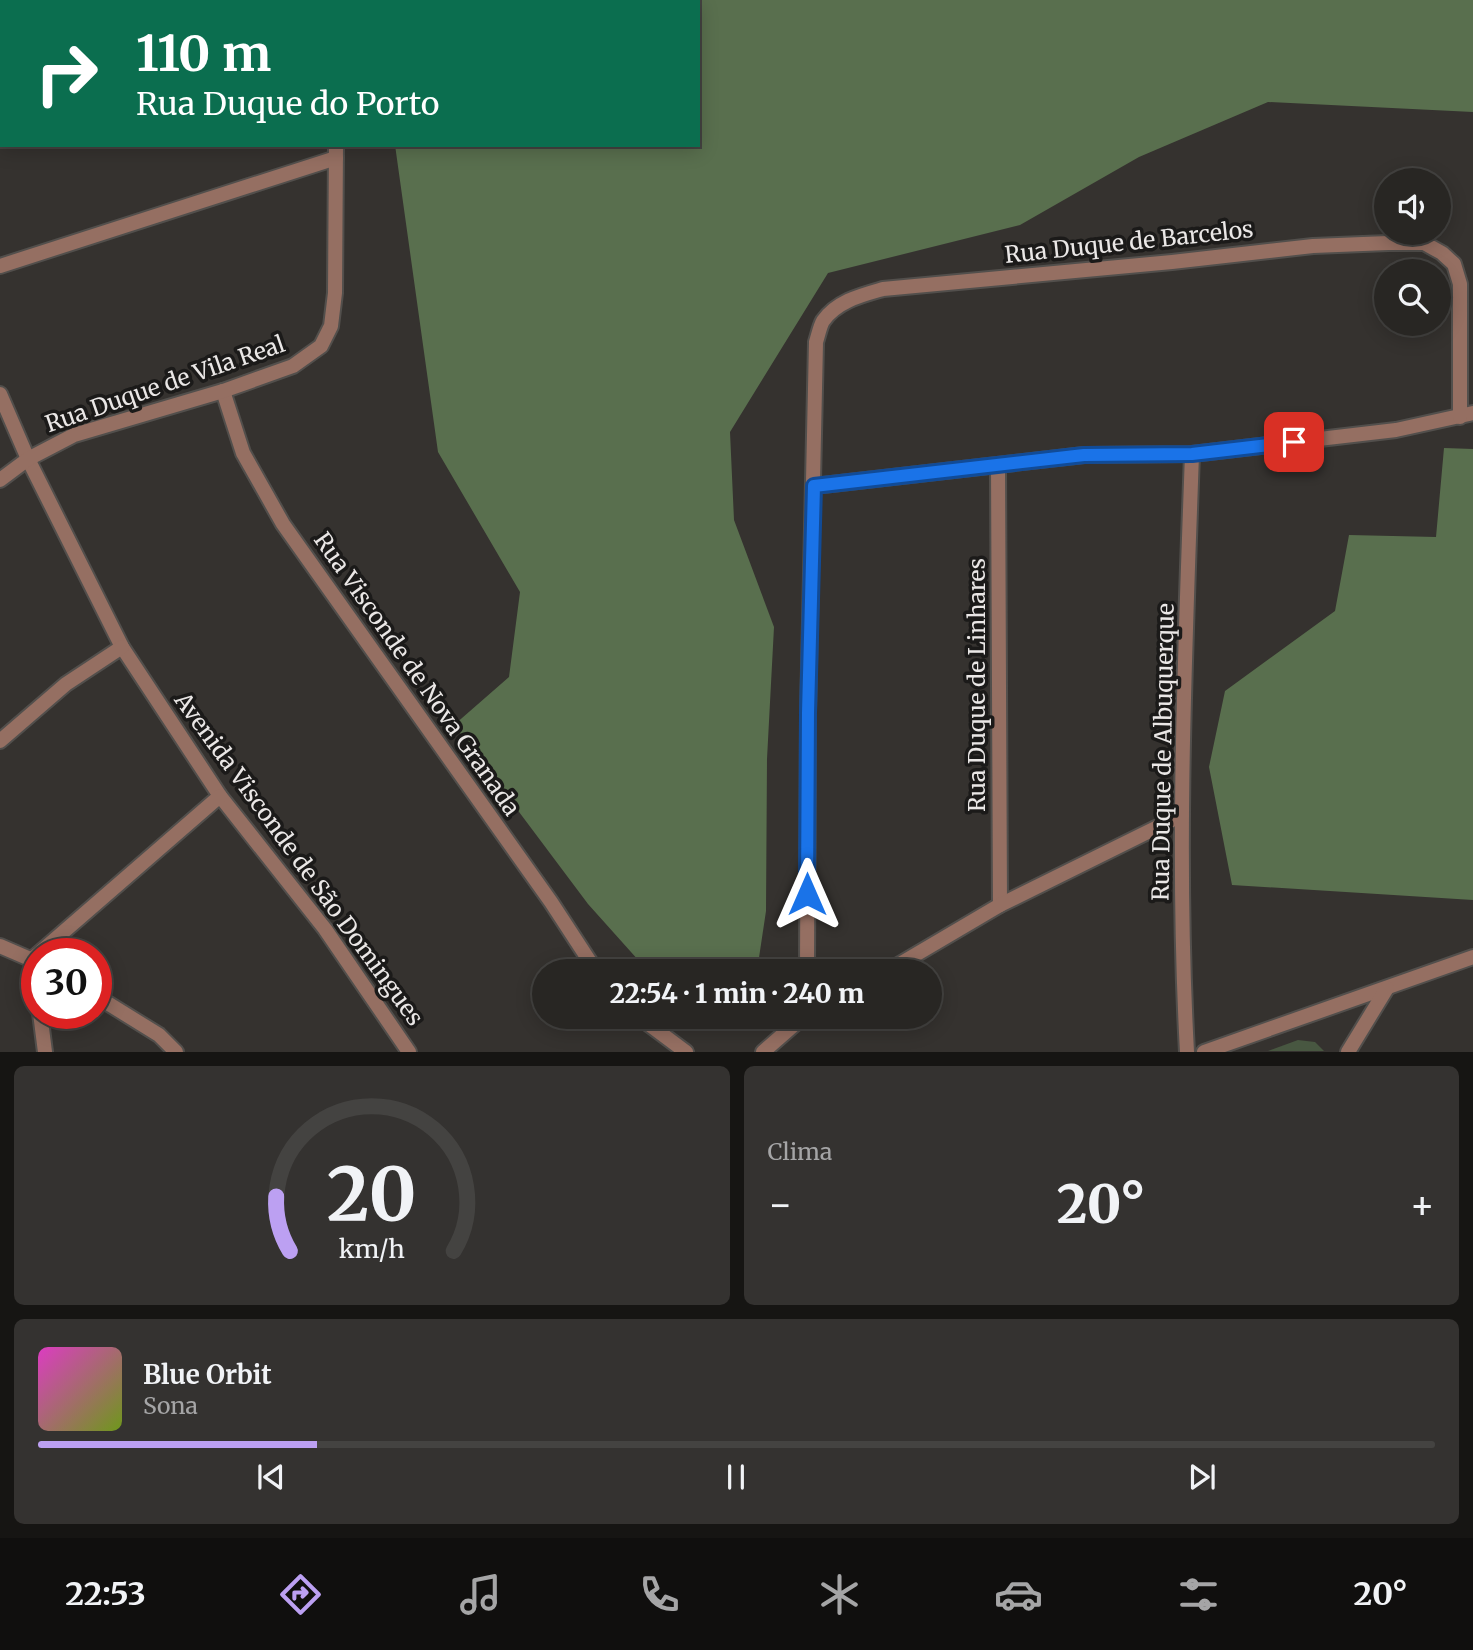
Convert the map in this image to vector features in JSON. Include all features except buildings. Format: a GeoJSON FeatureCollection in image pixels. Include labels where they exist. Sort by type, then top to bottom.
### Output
{"type":"FeatureCollection","features":[{"type":"Feature","properties":{"kind":"street"},"geometry":{"type":"LineString","coordinates":[[0,266],[336,152]]}},
{"type":"Feature","properties":{"kind":"street","name":"Rua Duque de Vila Real"},"geometry":{"type":"LineString","coordinates":[[0,480],[28,459],[74,435],[223,391],[293,366],[321,346],[331,326],[335,293],[336,152]]}},
{"type":"Feature","properties":{"kind":"street","name":"Rua Duque de Barcelos"},"geometry":{"type":"LineString","coordinates":[[807,959],[808,713],[816,342],[823,322],[839,306],[856,297],[883,289],[1313,246],[1423,243],[1442,253],[1454,264],[1460,284],[1466,415]]}},
{"type":"Feature","properties":{"kind":"street","name":"Rua Visconde de Nova Granada"},"geometry":{"type":"LineString","coordinates":[[223,391],[243,453],[283,524],[589,959]]}},
{"type":"Feature","properties":{"kind":"street","name":"Avenida Visconde de São Domingues"},"geometry":{"type":"LineString","coordinates":[[0,394],[28,459],[122,647],[220,796],[325,929],[409,1052]]}},
{"type":"Feature","properties":{"kind":"street"},"geometry":{"type":"LineString","coordinates":[[814,486],[1084,455],[1192,454],[1396,430],[1466,415]]}},
{"type":"Feature","properties":{"kind":"street","name":"Rua Duque de Albuquerque"},"geometry":{"type":"LineString","coordinates":[[1187,1052],[1182,815],[1192,454]]}},
{"type":"Feature","properties":{"kind":"street","name":"Rua Duque de Linhares"},"geometry":{"type":"LineString","coordinates":[[998,465],[1000,905]]}},
{"type":"Feature","properties":{"kind":"street"},"geometry":{"type":"LineString","coordinates":[[0,741],[66,684],[122,647]]}},
{"type":"Feature","properties":{"kind":"street"},"geometry":{"type":"LineString","coordinates":[[58,938],[220,796]]}},
{"type":"Feature","properties":{"kind":"street"},"geometry":{"type":"LineString","coordinates":[[908,959],[1000,905],[1182,815]]}},
{"type":"Feature","properties":{"kind":"street"},"geometry":{"type":"LineString","coordinates":[[0,946],[21,952]]}},
{"type":"Feature","properties":{"kind":"street"},"geometry":{"type":"LineString","coordinates":[[1204,1052],[1473,957]]}},
{"type":"Feature","properties":{"kind":"street"},"geometry":{"type":"LineString","coordinates":[[1348,1052],[1387,988]]}},
{"type":"Feature","properties":{"kind":"street"},"geometry":{"type":"LineString","coordinates":[[112,1006],[159,1035],[176,1052]]}},
{"type":"Feature","properties":{"kind":"street"},"geometry":{"type":"LineString","coordinates":[[42,1029],[45,1052]]}},
{"type":"Feature","properties":{"kind":"street"},"geometry":{"type":"LineString","coordinates":[[655,1029],[686,1052]]}},
{"type":"Feature","properties":{"kind":"street"},"geometry":{"type":"LineString","coordinates":[[763,1052],[789,1029]]}},
{"type":"Feature","properties":{"kind":"green space"},"geometry":{"type":"Polygon","coordinates":[[[700,0],[1473,0],[1473,112],[1268,102],[1139,157],[1020,225],[828,273],[730,432],[734,520],[774,627],[767,759],[766,911],[759,959],[637,959],[588,904],[454,725],[509,677],[520,592],[438,452],[395,147],[700,147],[700,0]]]}},
{"type":"Feature","properties":{"kind":"green space"},"geometry":{"type":"Polygon","coordinates":[[[1444,448],[1473,449],[1473,900],[1232,885],[1209,767],[1225,691],[1335,611],[1349,535],[1436,537],[1444,448]]]}},
{"type":"Feature","properties":{"kind":"green space"},"geometry":{"type":"Polygon","coordinates":[[[1298,1040],[1315,1042],[1324,1051],[1268,1051],[1298,1040]]]}},
{"type":"Feature","properties":{"kind":"route"},"geometry":{"type":"LineString","coordinates":[[807,894],[808,713],[814,486],[1084,455],[1192,454],[1294,442]]}}]}
